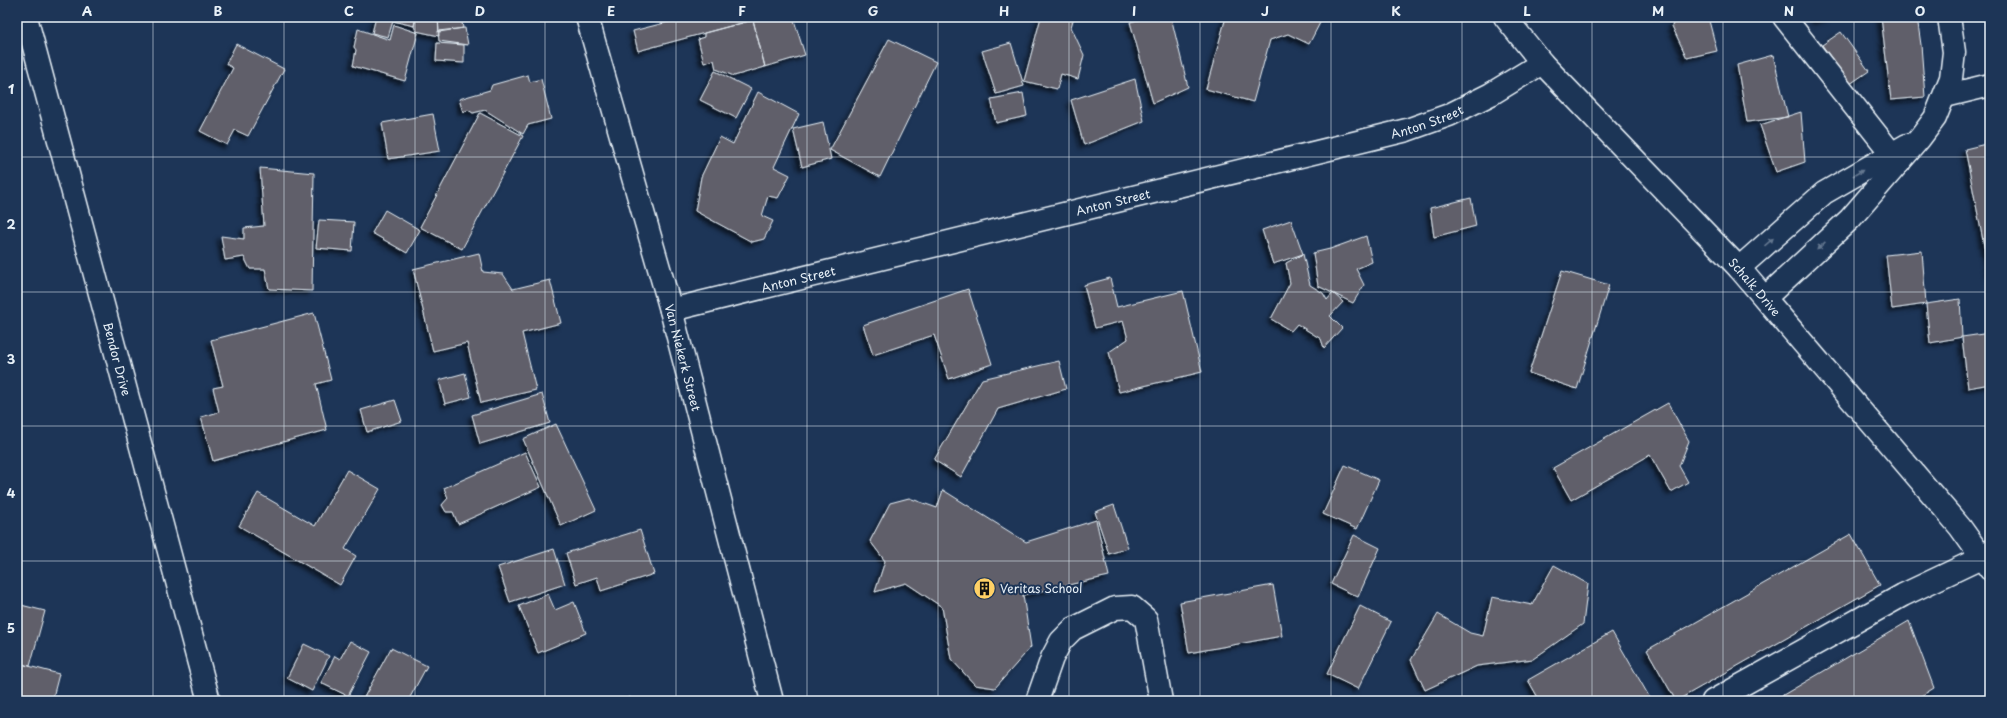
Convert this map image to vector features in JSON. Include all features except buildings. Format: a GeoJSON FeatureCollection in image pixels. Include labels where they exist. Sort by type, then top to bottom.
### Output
{"type":"FeatureCollection","features":[{"type":"Feature","properties":{"kind":"street","name":"Bendor Drive"},"geometry":{"type":"LineString","coordinates":[[26,17],[209,701]]}},
{"type":"Feature","properties":{"kind":"street","name":"Van Niekerk Street"},"geometry":{"type":"LineString","coordinates":[[587,17],[671,310],[772,701]]}},
{"type":"Feature","properties":{"kind":"street","name":"Schalk Drive"},"geometry":{"type":"LineString","coordinates":[[1506,17],[1542,63],[1766,298],[1987,559]]}},
{"type":"Feature","properties":{"kind":"street"},"geometry":{"type":"LineString","coordinates":[[1784,17],[1895,158]]}},
{"type":"Feature","properties":{"kind":"street"},"geometry":{"type":"LineString","coordinates":[[1739,268],[1824,193],[1895,158],[1920,138],[1935,118],[1952,78],[1954,52],[1949,17]]}},
{"type":"Feature","properties":{"kind":"street","name":"Anton Street"},"geometry":{"type":"LineString","coordinates":[[671,310],[1407,130],[1449,115],[1491,94],[1542,63]]}},
{"type":"Feature","properties":{"kind":"street"},"geometry":{"type":"LineString","coordinates":[[1945,96],[1990,85]]}},
{"type":"Feature","properties":{"kind":"street"},"geometry":{"type":"LineString","coordinates":[[1766,298],[1850,219],[1895,158]]}},
{"type":"Feature","properties":{"kind":"street"},"geometry":{"type":"LineString","coordinates":[[1713,701],[1903,595],[1987,559]]}},
{"type":"Feature","properties":{"kind":"street"},"geometry":{"type":"LineString","coordinates":[[1036,701],[1052,658],[1061,641],[1073,629],[1115,608],[1132,607],[1146,619],[1160,701]]}},
{"type":"Feature","properties":{"kind":"place","name":"Veritas School"},"geometry":{"type":"Point","coordinates":[985,588]}}]}
